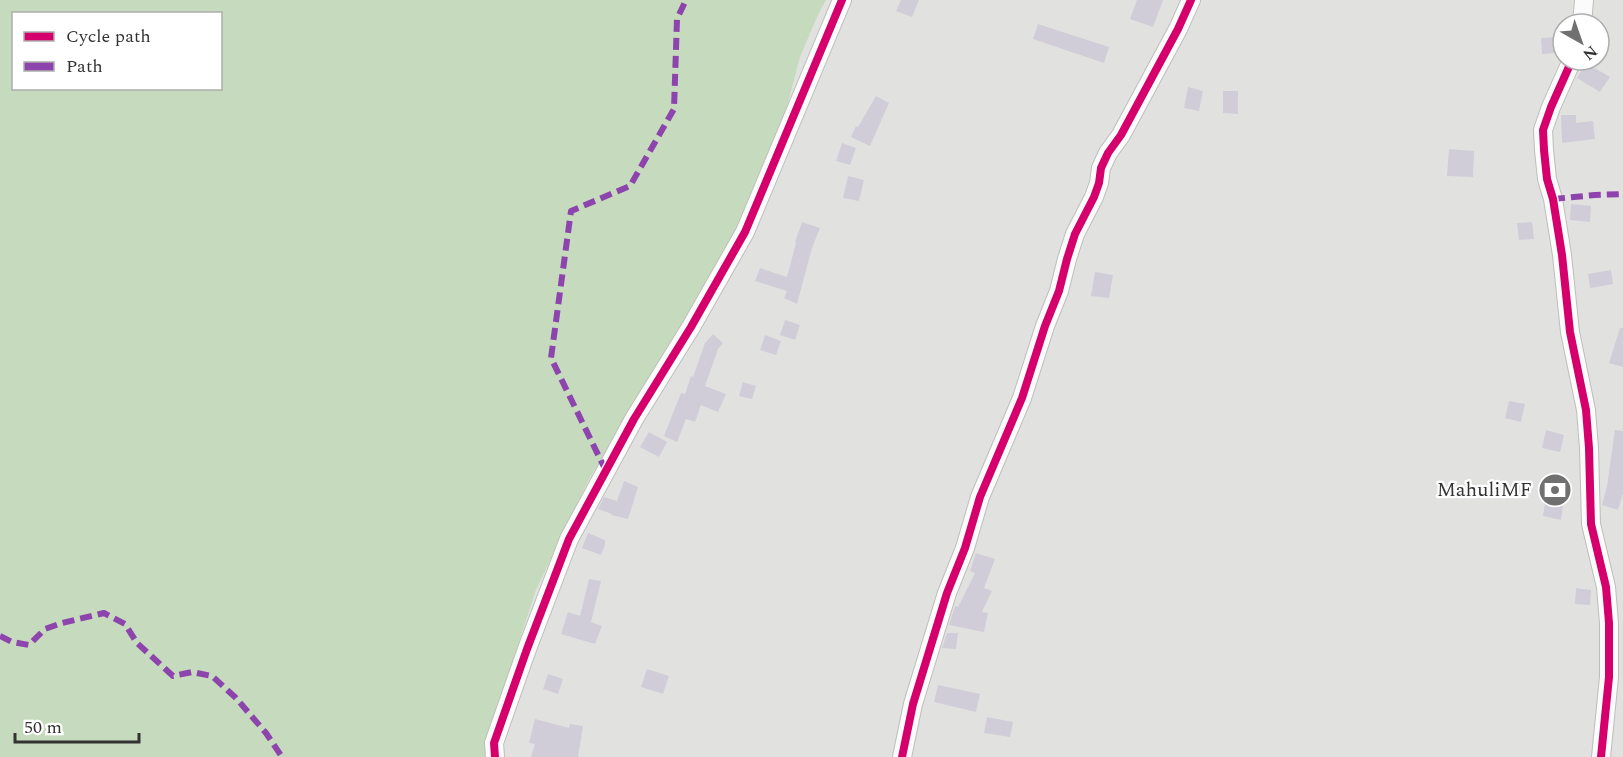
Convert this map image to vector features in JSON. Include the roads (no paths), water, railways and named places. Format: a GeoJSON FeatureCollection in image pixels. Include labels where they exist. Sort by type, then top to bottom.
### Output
{"type":"FeatureCollection","features":[{"type":"Feature","properties":{"kind":"street"},"geometry":{"type":"LineString","coordinates":[[495,757],[494,743],[569,539],[634,419],[746,232],[842,0]]}},
{"type":"Feature","properties":{"kind":"street"},"geometry":{"type":"LineString","coordinates":[[902,757],[913,704],[947,594],[965,548],[980,497],[1022,398],[1059,291],[1075,234],[1094,197],[1101,168],[1108,153],[1122,135],[1191,0]]}},
{"type":"Feature","properties":{"kind":"street"},"geometry":{"type":"LineString","coordinates":[[1567,72],[1551,107],[1544,130],[1544,140],[1547,179],[1553,199],[1562,255],[1570,332],[1586,410],[1591,524],[1606,587],[1609,676],[1600,757]]}},
{"type":"Feature","properties":{"kind":"place","name":"MahuliMF"},"geometry":{"type":"Point","coordinates":[1555,490]}}]}
